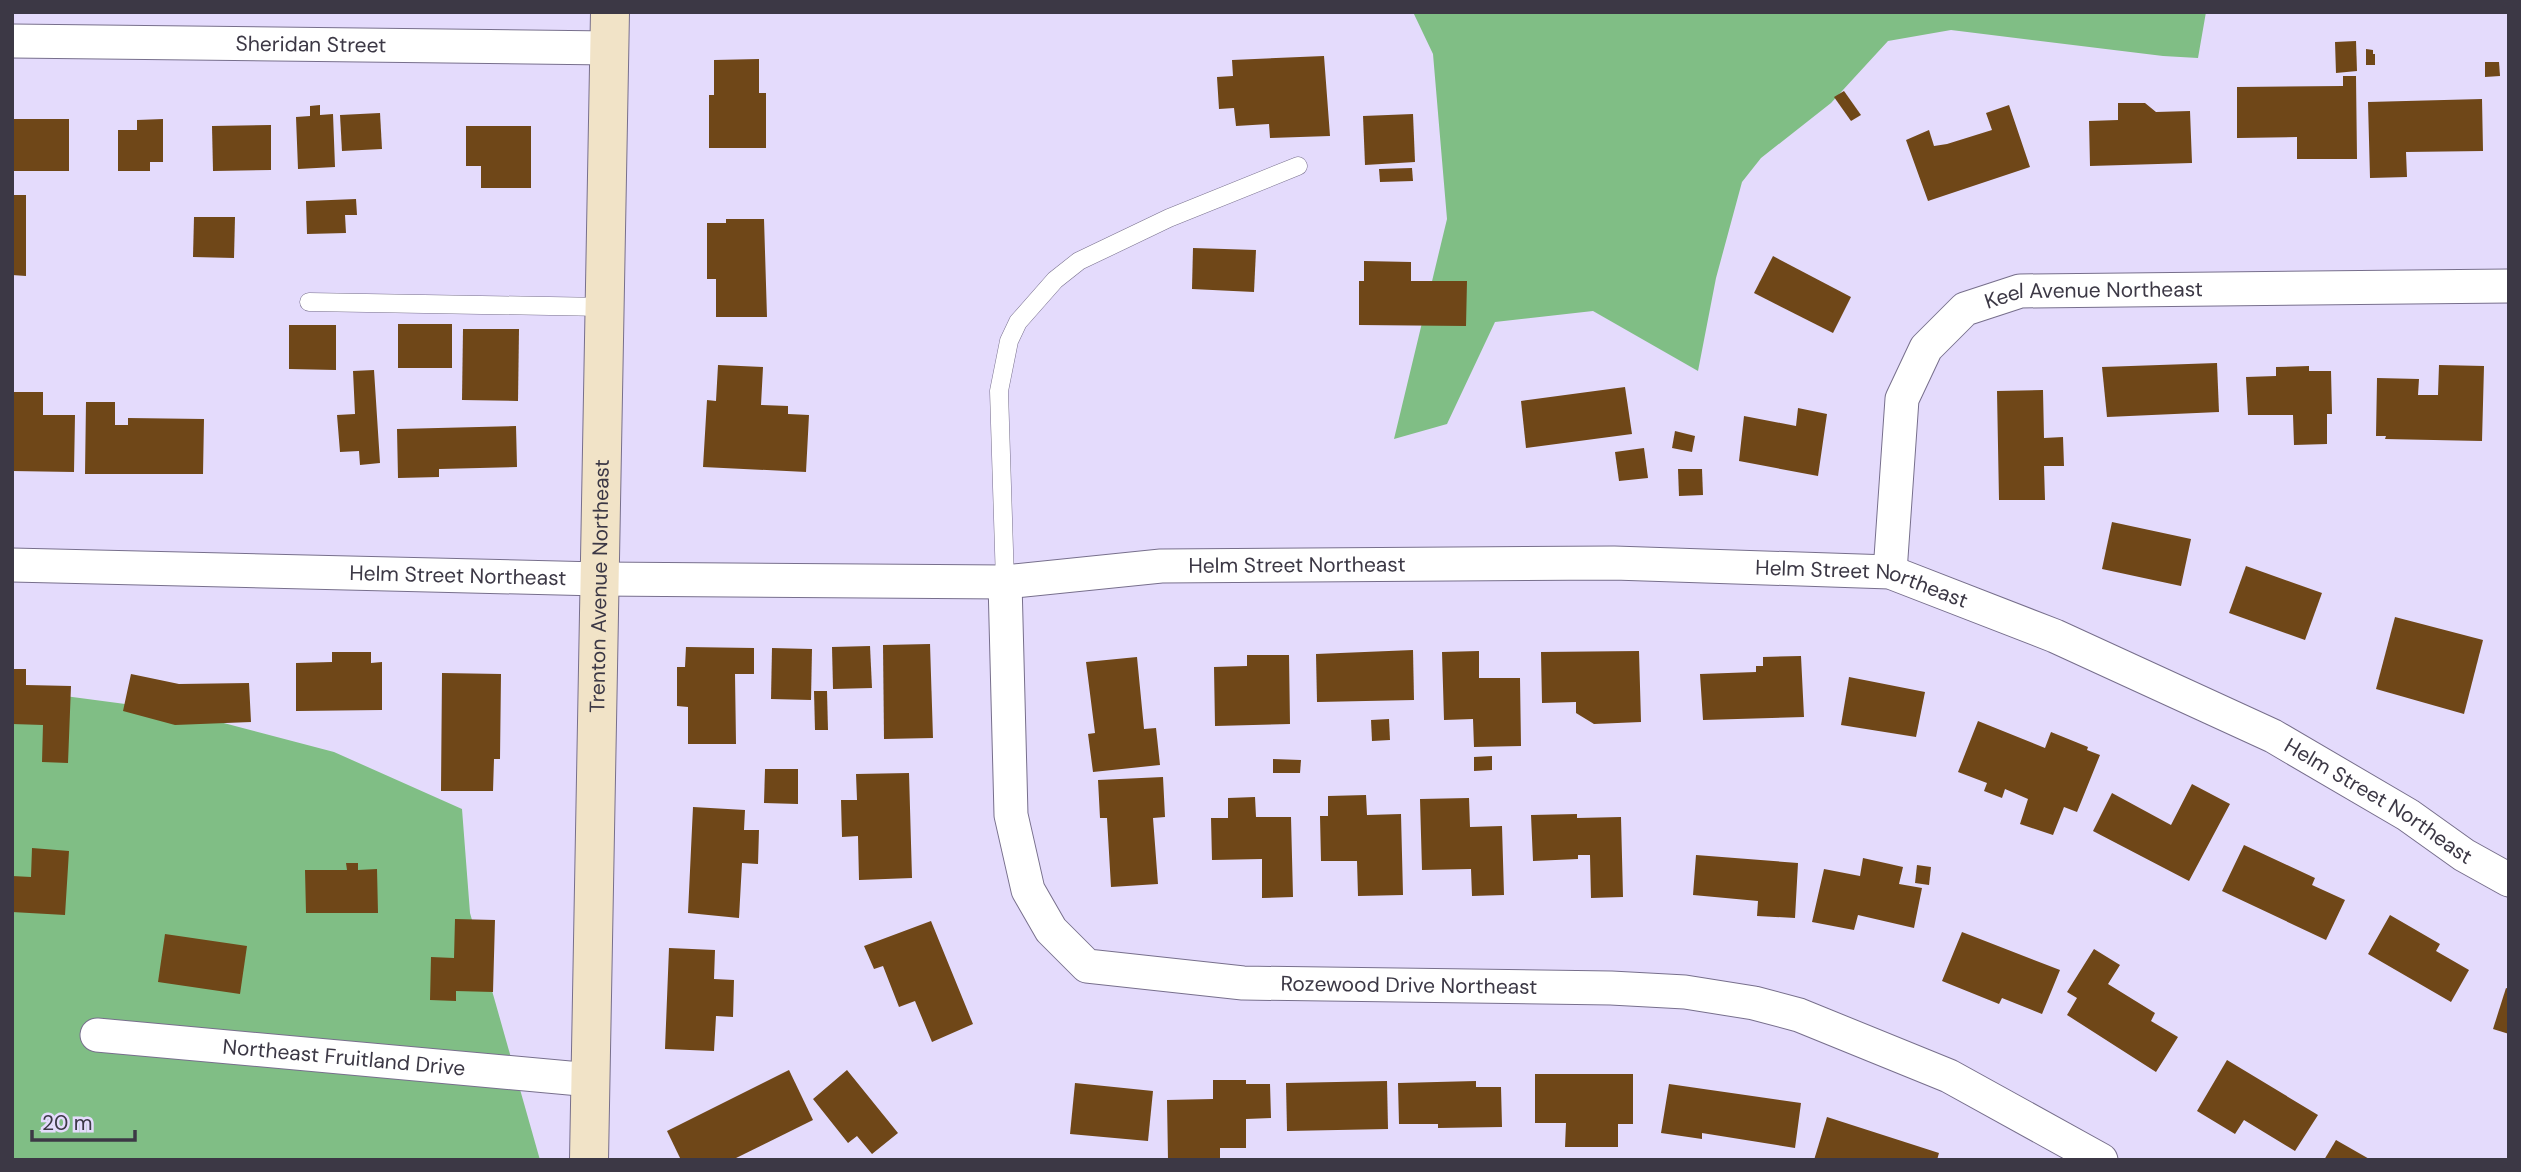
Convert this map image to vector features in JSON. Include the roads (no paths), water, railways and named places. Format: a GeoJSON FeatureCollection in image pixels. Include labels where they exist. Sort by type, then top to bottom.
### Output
{"type":"FeatureCollection","features":[{"type":"Feature","properties":{"kind":"main road","name":"Trenton Avenue Northeast"},"geometry":{"type":"LineString","coordinates":[[589,1160],[610,30]]}},
{"type":"Feature","properties":{"kind":"street","name":"Sheridan Street"},"geometry":{"type":"LineString","coordinates":[[12,41],[610,30]]}},
{"type":"Feature","properties":{"kind":"street","name":"Keel Avenue Northeast"},"geometry":{"type":"LineString","coordinates":[[1891,572],[1902,399],[1926,348],[1965,309],[2020,290],[2509,285]]}},
{"type":"Feature","properties":{"kind":"street","name":"Helm Street Northeast"},"geometry":{"type":"LineString","coordinates":[[12,565],[599,579],[1005,582],[1174,566],[1614,563],[1891,572],[2055,636],[2273,736],[2509,880]]}},
{"type":"Feature","properties":{"kind":"street","name":"Rozewood Drive Northeast"},"geometry":{"type":"LineString","coordinates":[[1005,582],[1011,816],[1028,890],[1051,930],[1087,966],[1243,983],[1611,988],[1685,992],[1754,1003],[1798,1016],[1950,1076],[2101,1160]]}},
{"type":"Feature","properties":{"kind":"street","name":"Northeast Fruitland Drive"},"geometry":{"type":"LineString","coordinates":[[97,1035],[591,1080]]}},
{"type":"Feature","properties":{"kind":"lane"},"geometry":{"type":"LineString","coordinates":[[1005,582],[999,391],[1009,341],[1018,322],[1055,280],[1079,261],[1169,218],[1298,166]]}},
{"type":"Feature","properties":{"kind":"lane"},"geometry":{"type":"LineString","coordinates":[[309,302],[604,307]]}}]}
